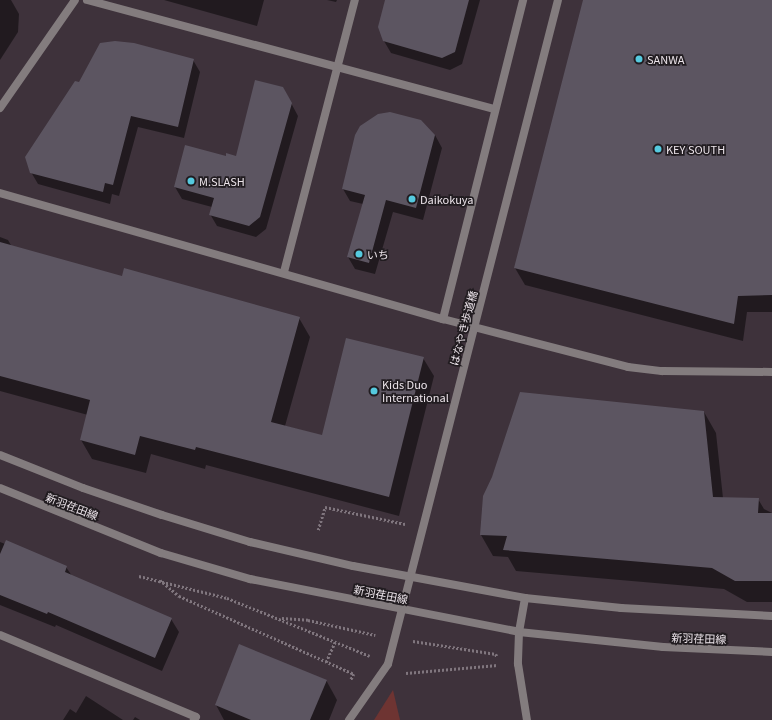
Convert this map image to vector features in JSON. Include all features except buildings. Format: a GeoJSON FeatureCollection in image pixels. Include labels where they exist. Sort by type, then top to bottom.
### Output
{"type":"FeatureCollection","features":[{"type":"Feature","properties":{"kind":"street"},"geometry":{"type":"LineString","coordinates":[[0,108],[76,0]]}},
{"type":"Feature","properties":{"kind":"street"},"geometry":{"type":"LineString","coordinates":[[87,0],[495,109]]}},
{"type":"Feature","properties":{"kind":"street"},"geometry":{"type":"LineString","coordinates":[[284,272],[355,0]]}},
{"type":"Feature","properties":{"kind":"street"},"geometry":{"type":"LineString","coordinates":[[443,319],[523,0]]}},
{"type":"Feature","properties":{"kind":"street","name":"はなやき歩道橋"},"geometry":{"type":"LineString","coordinates":[[388,664],[558,0]]}},
{"type":"Feature","properties":{"kind":"street"},"geometry":{"type":"LineString","coordinates":[[0,193],[284,272],[443,319],[628,367],[662,371],[772,372]]}},
{"type":"Feature","properties":{"kind":"street","name":"新羽荏田線"},"geometry":{"type":"LineString","coordinates":[[0,455],[83,488],[250,542],[353,566],[525,598],[620,608],[772,616]]}},
{"type":"Feature","properties":{"kind":"street","name":"新羽荏田線"},"geometry":{"type":"LineString","coordinates":[[0,488],[161,553],[250,579],[519,632],[662,647],[772,652]]}},
{"type":"Feature","properties":{"kind":"street"},"geometry":{"type":"LineString","coordinates":[[525,598],[519,632],[518,664],[527,720]]}},
{"type":"Feature","properties":{"kind":"street"},"geometry":{"type":"LineString","coordinates":[[0,635],[196,717],[194,720]]}},
{"type":"Feature","properties":{"kind":"street"},"geometry":{"type":"LineString","coordinates":[[349,720],[388,664]]}},
{"type":"Feature","properties":{"kind":"path"},"geometry":{"type":"LineString","coordinates":[[318,530],[325,507],[423,527]]}},
{"type":"Feature","properties":{"kind":"path"},"geometry":{"type":"LineString","coordinates":[[139,576],[158,579],[227,598],[388,664],[399,674],[518,664]]}},
{"type":"Feature","properties":{"kind":"path"},"geometry":{"type":"LineString","coordinates":[[158,579],[179,596],[354,674]]}},
{"type":"Feature","properties":{"kind":"path"},"geometry":{"type":"LineString","coordinates":[[326,662],[335,642]]}},
{"type":"Feature","properties":{"kind":"shaded area"},"geometry":{"type":"Polygon","coordinates":[[[393,690],[400,720],[374,720],[393,690]]]}},
{"type":"Feature","properties":{"kind":"place","name":"SANWA"},"geometry":{"type":"Point","coordinates":[639,59]}},
{"type":"Feature","properties":{"kind":"place","name":"KEY SOUTH"},"geometry":{"type":"Point","coordinates":[658,149]}},
{"type":"Feature","properties":{"kind":"place","name":"M.SLASH"},"geometry":{"type":"Point","coordinates":[191,181]}},
{"type":"Feature","properties":{"kind":"place","name":"Daikokuya"},"geometry":{"type":"Point","coordinates":[412,199]}},
{"type":"Feature","properties":{"kind":"place","name":"いち"},"geometry":{"type":"Point","coordinates":[359,254]}},
{"type":"Feature","properties":{"kind":"place","name":"Kids Duo International"},"geometry":{"type":"Point","coordinates":[374,391]}}]}
